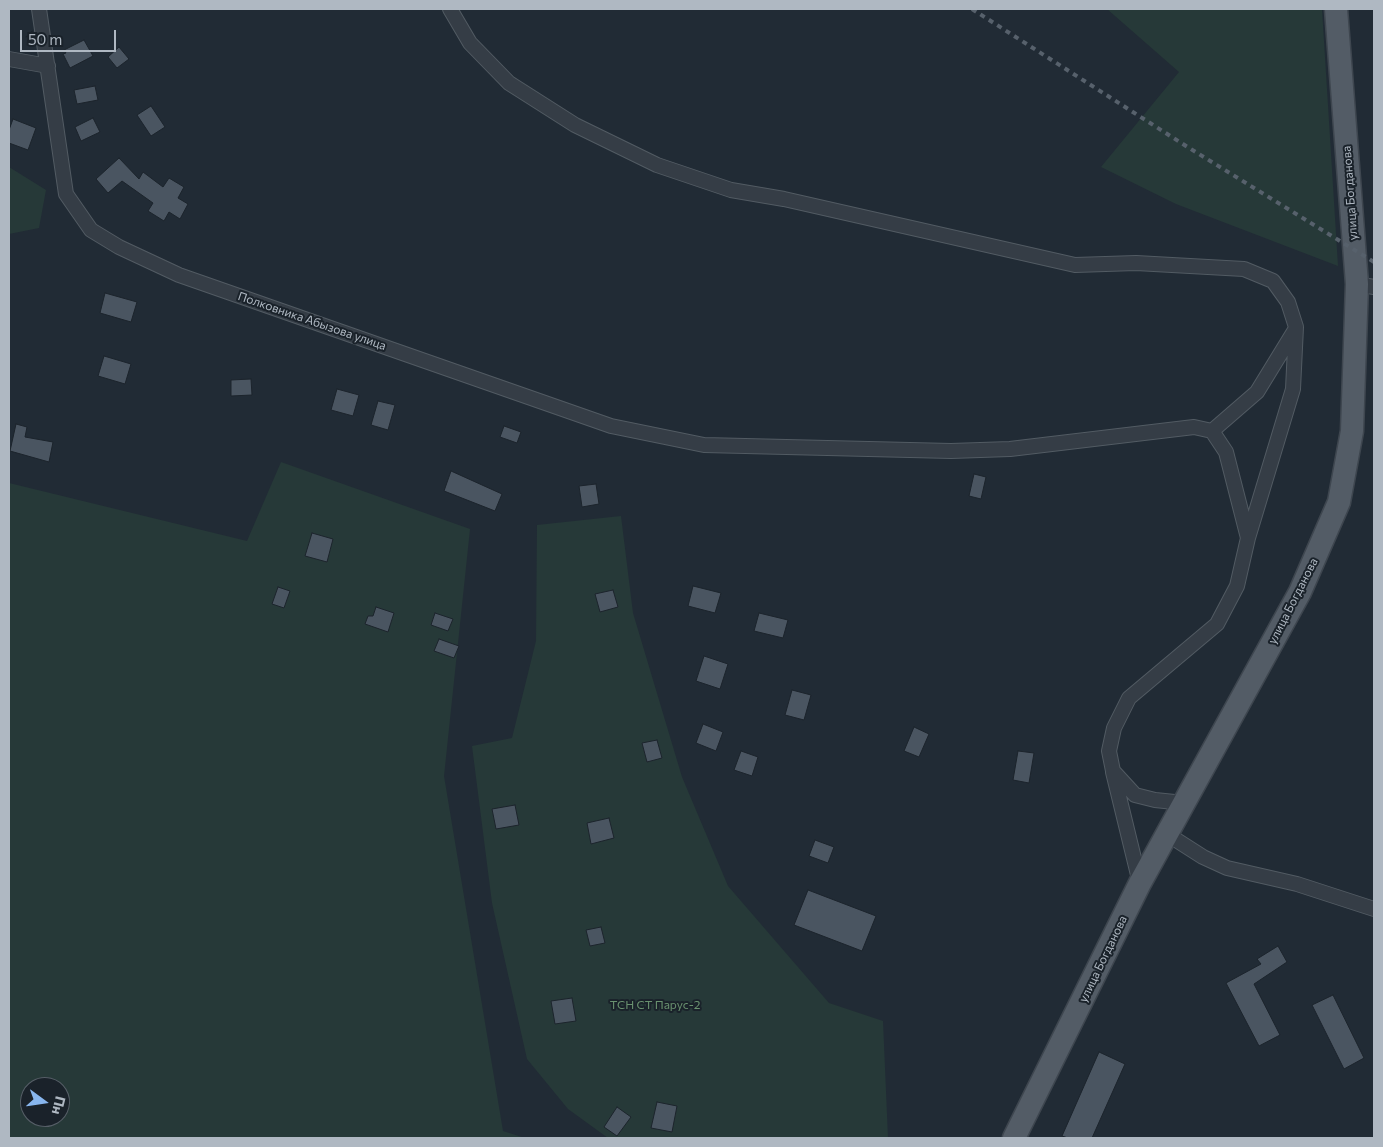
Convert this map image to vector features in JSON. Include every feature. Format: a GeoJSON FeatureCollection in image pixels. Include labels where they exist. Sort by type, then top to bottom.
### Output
{"type":"FeatureCollection","features":[{"type":"Feature","properties":{"kind":"main road","name":"улица Богданова"},"geometry":{"type":"LineString","coordinates":[[1014,1138],[1140,882],[1300,592],[1339,502],[1352,431],[1366,286],[1336,9]]}},
{"type":"Feature","properties":{"kind":"street","name":"Полковника Абызова улица"},"geometry":{"type":"LineString","coordinates":[[40,9],[66,194],[91,230],[119,247],[179,275],[611,426],[704,446],[1010,449],[1194,427],[1212,431]]}},
{"type":"Feature","properties":{"kind":"street"},"geometry":{"type":"LineString","coordinates":[[450,9],[470,43],[509,83],[575,125],[657,164],[731,190],[784,199],[1075,265],[1136,263],[1244,269],[1272,281],[1288,302],[1296,327],[1293,389],[1248,538],[1237,586],[1217,624],[1129,698],[1114,728],[1109,751],[1140,882]]}},
{"type":"Feature","properties":{"kind":"street"},"geometry":{"type":"LineString","coordinates":[[9,59],[48,66]]}},
{"type":"Feature","properties":{"kind":"street"},"geometry":{"type":"LineString","coordinates":[[1248,538],[1226,452],[1212,431],[1257,392],[1296,327]]}},
{"type":"Feature","properties":{"kind":"street"},"geometry":{"type":"LineString","coordinates":[[1113,771],[1135,794],[1155,800],[1184,803]]}},
{"type":"Feature","properties":{"kind":"street"},"geometry":{"type":"LineString","coordinates":[[1167,834],[1227,868],[1297,884],[1374,909]]}},
{"type":"Feature","properties":{"kind":"green space"},"geometry":{"type":"Polygon","coordinates":[[[1107,9],[1322,9],[1338,266],[1176,204],[1101,167],[1179,72],[1107,9]]]}},
{"type":"Feature","properties":{"kind":"green space"},"geometry":{"type":"Polygon","coordinates":[[[9,167],[46,190],[39,228],[9,234],[9,167]]]}},
{"type":"Feature","properties":{"kind":"green space"},"geometry":{"type":"Polygon","coordinates":[[[281,462],[470,529],[444,776],[503,1131],[525,1138],[9,1138],[9,483],[247,541],[281,462]]]}},
{"type":"Feature","properties":{"kind":"green space","name":"ТСН СТ Парус-2"},"geometry":{"type":"Polygon","coordinates":[[[621,516],[633,613],[682,777],[728,886],[829,1003],[883,1021],[888,1138],[608,1138],[568,1109],[527,1059],[492,903],[472,746],[512,738],[536,641],[537,525],[621,516]]]}},
{"type":"Feature","properties":{"kind":"building"},"geometry":{"type":"Polygon","coordinates":[[[84,40],[93,56],[70,68],[63,54],[66,53],[64,50],[84,40]]]}},
{"type":"Feature","properties":{"kind":"building"},"geometry":{"type":"Polygon","coordinates":[[[119,47],[129,59],[117,68],[108,57],[119,47]]]}},
{"type":"Feature","properties":{"kind":"building"},"geometry":{"type":"Polygon","coordinates":[[[95,86],[98,100],[77,104],[74,90],[95,86]]]}},
{"type":"Feature","properties":{"kind":"building"},"geometry":{"type":"Polygon","coordinates":[[[151,106],[165,127],[151,136],[137,115],[151,106]]]}},
{"type":"Feature","properties":{"kind":"building"},"geometry":{"type":"Polygon","coordinates":[[[93,118],[100,132],[81,141],[75,127],[93,118]]]}},
{"type":"Feature","properties":{"kind":"building"},"geometry":{"type":"Polygon","coordinates":[[[13,119],[36,128],[28,150],[9,143],[9,130],[13,119]]]}},
{"type":"Feature","properties":{"kind":"building"},"geometry":{"type":"Polygon","coordinates":[[[119,158],[139,179],[143,172],[163,187],[169,178],[184,187],[178,198],[188,204],[180,219],[169,212],[164,221],[148,211],[153,203],[122,181],[108,193],[96,179],[119,158]]]}},
{"type":"Feature","properties":{"kind":"building"},"geometry":{"type":"Polygon","coordinates":[[[105,293],[137,302],[131,322],[100,313],[105,293]]]}},
{"type":"Feature","properties":{"kind":"building"},"geometry":{"type":"Polygon","coordinates":[[[104,356],[131,364],[125,384],[98,376],[104,356]]]}},
{"type":"Feature","properties":{"kind":"building"},"geometry":{"type":"Polygon","coordinates":[[[251,379],[252,395],[231,396],[231,380],[251,379]]]}},
{"type":"Feature","properties":{"kind":"building"},"geometry":{"type":"Polygon","coordinates":[[[337,389],[359,395],[353,416],[331,410],[337,389]]]}},
{"type":"Feature","properties":{"kind":"building"},"geometry":{"type":"Polygon","coordinates":[[[378,401],[395,405],[388,430],[371,425],[378,401]]]}},
{"type":"Feature","properties":{"kind":"building"},"geometry":{"type":"Polygon","coordinates":[[[16,424],[27,427],[25,437],[53,442],[49,462],[10,451],[16,424]]]}},
{"type":"Feature","properties":{"kind":"building"},"geometry":{"type":"Polygon","coordinates":[[[504,426],[521,432],[517,443],[500,437],[504,426]]]}},
{"type":"Feature","properties":{"kind":"building"},"geometry":{"type":"Polygon","coordinates":[[[451,471],[502,494],[495,511],[444,491],[451,471]]]}},
{"type":"Feature","properties":{"kind":"building"},"geometry":{"type":"Polygon","coordinates":[[[974,474],[986,477],[981,499],[969,496],[974,474]]]}},
{"type":"Feature","properties":{"kind":"building"},"geometry":{"type":"Polygon","coordinates":[[[596,484],[599,504],[582,507],[579,486],[596,484]]]}},
{"type":"Feature","properties":{"kind":"building"},"geometry":{"type":"Polygon","coordinates":[[[312,533],[333,539],[327,562],[305,556],[312,533]]]}},
{"type":"Feature","properties":{"kind":"building"},"geometry":{"type":"Polygon","coordinates":[[[693,586],[721,593],[715,613],[688,606],[693,586]]]}},
{"type":"Feature","properties":{"kind":"building"},"geometry":{"type":"Polygon","coordinates":[[[278,587],[290,591],[284,608],[272,604],[278,587]]]}},
{"type":"Feature","properties":{"kind":"building"},"geometry":{"type":"Polygon","coordinates":[[[613,590],[618,607],[600,612],[595,594],[613,590]]]}},
{"type":"Feature","properties":{"kind":"building"},"geometry":{"type":"Polygon","coordinates":[[[376,607],[394,613],[388,632],[365,624],[368,616],[373,616],[376,607]]]}},
{"type":"Feature","properties":{"kind":"building"},"geometry":{"type":"Polygon","coordinates":[[[435,613],[453,619],[448,631],[431,625],[435,613]]]}},
{"type":"Feature","properties":{"kind":"building"},"geometry":{"type":"Polygon","coordinates":[[[759,613],[788,620],[783,638],[754,631],[759,613]]]}},
{"type":"Feature","properties":{"kind":"building"},"geometry":{"type":"Polygon","coordinates":[[[439,639],[459,646],[454,658],[434,651],[439,639]]]}},
{"type":"Feature","properties":{"kind":"building"},"geometry":{"type":"Polygon","coordinates":[[[704,656],[728,664],[720,689],[696,681],[704,656]]]}},
{"type":"Feature","properties":{"kind":"building"},"geometry":{"type":"Polygon","coordinates":[[[792,690],[811,695],[804,720],[785,715],[792,690]]]}},
{"type":"Feature","properties":{"kind":"building"},"geometry":{"type":"Polygon","coordinates":[[[703,724],[723,732],[716,751],[696,743],[703,724]]]}},
{"type":"Feature","properties":{"kind":"building"},"geometry":{"type":"Polygon","coordinates":[[[914,727],[929,734],[919,757],[904,751],[914,727]]]}},
{"type":"Feature","properties":{"kind":"building"},"geometry":{"type":"Polygon","coordinates":[[[657,740],[662,758],[647,762],[642,743],[657,740]]]}},
{"type":"Feature","properties":{"kind":"building"},"geometry":{"type":"Polygon","coordinates":[[[741,751],[758,757],[752,776],[734,770],[741,751]]]}},
{"type":"Feature","properties":{"kind":"building"},"geometry":{"type":"Polygon","coordinates":[[[1018,751],[1034,753],[1029,783],[1013,780],[1018,751]]]}},
{"type":"Feature","properties":{"kind":"building"},"geometry":{"type":"Polygon","coordinates":[[[515,805],[519,825],[496,829],[492,809],[515,805]]]}},
{"type":"Feature","properties":{"kind":"building"},"geometry":{"type":"Polygon","coordinates":[[[609,818],[614,838],[591,844],[587,823],[609,818]]]}},
{"type":"Feature","properties":{"kind":"building"},"geometry":{"type":"Polygon","coordinates":[[[815,840],[834,847],[828,863],[809,856],[815,840]]]}},
{"type":"Feature","properties":{"kind":"building"},"geometry":{"type":"Polygon","coordinates":[[[808,890],[876,916],[862,951],[794,925],[808,890]]]}},
{"type":"Feature","properties":{"kind":"building"},"geometry":{"type":"Polygon","coordinates":[[[601,927],[605,943],[590,946],[586,930],[601,927]]]}},
{"type":"Feature","properties":{"kind":"building"},"geometry":{"type":"Polygon","coordinates":[[[1278,946],[1287,962],[1254,984],[1280,1035],[1259,1046],[1226,983],[1261,964],[1257,959],[1278,946]]]}},
{"type":"Feature","properties":{"kind":"building"},"geometry":{"type":"Polygon","coordinates":[[[1333,995],[1364,1058],[1344,1069],[1312,1005],[1333,995]]]}},
{"type":"Feature","properties":{"kind":"building"},"geometry":{"type":"Polygon","coordinates":[[[572,998],[576,1021],[555,1024],[551,1001],[572,998]]]}},
{"type":"Feature","properties":{"kind":"building"},"geometry":{"type":"Polygon","coordinates":[[[1099,1052],[1125,1064],[1092,1138],[1068,1138],[1062,1136],[1099,1052]]]}},
{"type":"Feature","properties":{"kind":"building"},"geometry":{"type":"Polygon","coordinates":[[[657,1102],[677,1106],[672,1132],[651,1128],[657,1102]]]}},
{"type":"Feature","properties":{"kind":"building"},"geometry":{"type":"Polygon","coordinates":[[[617,1107],[631,1117],[617,1136],[604,1127],[617,1107]]]}},
{"type":"Feature","properties":{"kind":"railway"},"geometry":{"type":"LineString","coordinates":[[972,9],[1186,146],[1374,262]]}}]}
